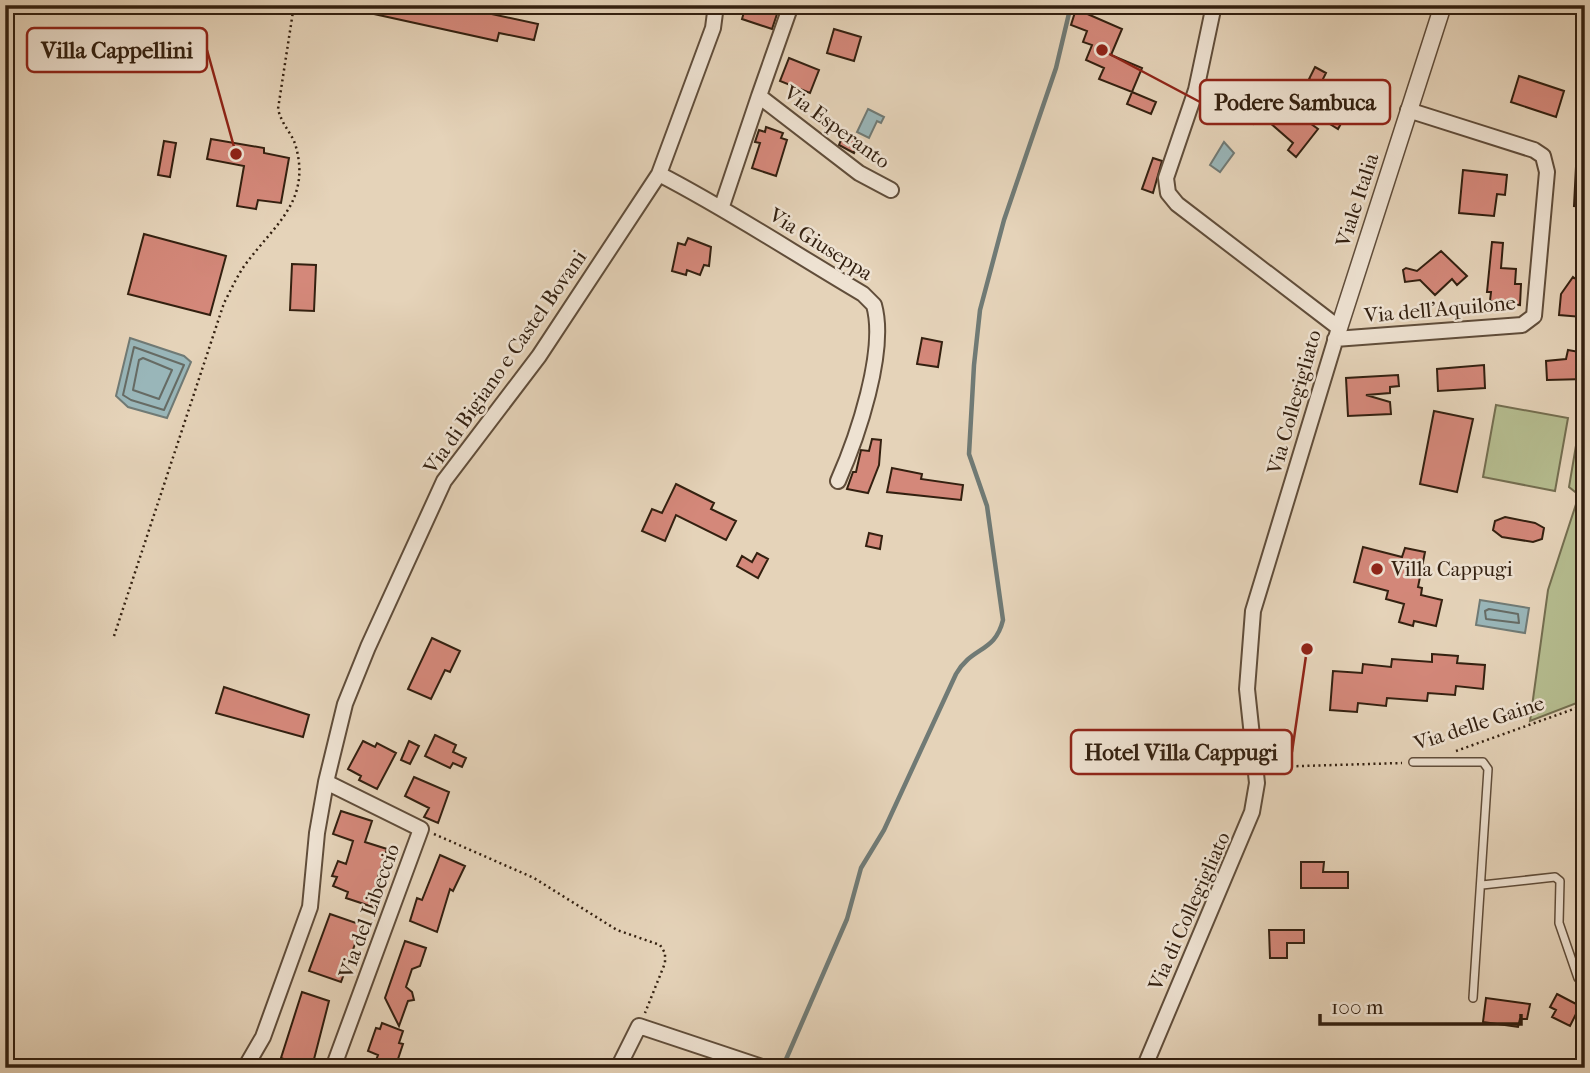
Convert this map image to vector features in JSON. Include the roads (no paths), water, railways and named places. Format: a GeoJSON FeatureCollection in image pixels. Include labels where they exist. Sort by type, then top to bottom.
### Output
{"type":"FeatureCollection","features":[{"type":"Feature","properties":{"kind":"street","name":"Via di Bigiano e Castel Bovani"},"geometry":{"type":"LineString","coordinates":[[245,1068],[263,1037],[310,907],[317,833],[326,782],[351,687],[438,492],[476,436],[539,356],[659,174],[713,28],[716,5]]}},
{"type":"Feature","properties":{"kind":"street","name":"Via Esperanto"},"geometry":{"type":"LineString","coordinates":[[722,206],[792,5]]}},
{"type":"Feature","properties":{"kind":"street","name":"Via Collegigliato"},"geometry":{"type":"LineString","coordinates":[[1214,5],[1196,90],[1167,171],[1168,193],[1177,204],[1337,333],[1253,611],[1247,689],[1256,767]]}},
{"type":"Feature","properties":{"kind":"street","name":"Viale Italia"},"geometry":{"type":"LineString","coordinates":[[1337,333],[1443,5]]}},
{"type":"Feature","properties":{"kind":"street","name":"Via Esperanto"},"geometry":{"type":"LineString","coordinates":[[759,96],[859,173],[891,190]]}},
{"type":"Feature","properties":{"kind":"street","name":"Via dell'Aquilone"},"geometry":{"type":"LineString","coordinates":[[1337,333],[1522,325],[1531,321],[1534,316],[1547,172],[1543,156],[1534,150],[1408,110]]}},
{"type":"Feature","properties":{"kind":"street","name":"Via Giuseppa"},"geometry":{"type":"LineString","coordinates":[[659,174],[722,206],[776,243],[863,294],[874,305],[875,341],[868,391],[858,433],[838,481]]}},
{"type":"Feature","properties":{"kind":"street","name":"Via di Collegigliato"},"geometry":{"type":"LineString","coordinates":[[1144,1068],[1249,824],[1256,795],[1256,767]]}},
{"type":"Feature","properties":{"kind":"street","name":"Via del Libeccio"},"geometry":{"type":"LineString","coordinates":[[326,782],[421,829],[333,1068]]}},
{"type":"Feature","properties":{"kind":"street"},"geometry":{"type":"LineString","coordinates":[[618,1068],[639,1026],[765,1068]]}},
{"type":"Feature","properties":{"kind":"lane"},"geometry":{"type":"LineString","coordinates":[[1413,762],[1472,760],[1483,762],[1488,769],[1474,998]]}},
{"type":"Feature","properties":{"kind":"lane"},"geometry":{"type":"LineString","coordinates":[[1482,885],[1555,877],[1560,881],[1559,923],[1578,978]]}},
{"type":"Feature","properties":{"kind":"water"},"geometry":{"type":"Polygon","coordinates":[[[868,109],[884,117],[881,123],[877,121],[869,138],[857,132],[868,109]]]}},
{"type":"Feature","properties":{"kind":"water"},"geometry":{"type":"Polygon","coordinates":[[[1224,142],[1234,153],[1220,172],[1210,165],[1224,142]]]}},
{"type":"Feature","properties":{"kind":"water"},"geometry":{"type":"Polygon","coordinates":[[[130,338],[184,356],[191,362],[167,418],[128,407],[116,396],[130,338]]]}},
{"type":"Feature","properties":{"kind":"water"},"geometry":{"type":"Polygon","coordinates":[[[1480,600],[1529,608],[1525,633],[1476,625],[1480,600]]]}},
{"type":"Feature","properties":{"kind":"waterway"},"geometry":{"type":"LineString","coordinates":[[784,1064],[847,919],[861,868],[884,830],[956,674],[969,658],[995,638],[1003,620],[987,506],[969,454],[980,310],[1004,220],[1056,68],[1071,5]]}},
{"type":"Feature","properties":{"kind":"place","name":"Podere Sambuca"},"geometry":{"type":"Point","coordinates":[1102,50]}},
{"type":"Feature","properties":{"kind":"place","name":"Villa Cappellini"},"geometry":{"type":"Point","coordinates":[236,154]}},
{"type":"Feature","properties":{"kind":"place","name":"Villa Cappugi"},"geometry":{"type":"Point","coordinates":[1377,569]}},
{"type":"Feature","properties":{"kind":"place","name":"Hotel Villa Cappugi"},"geometry":{"type":"Point","coordinates":[1307,649]}}]}
